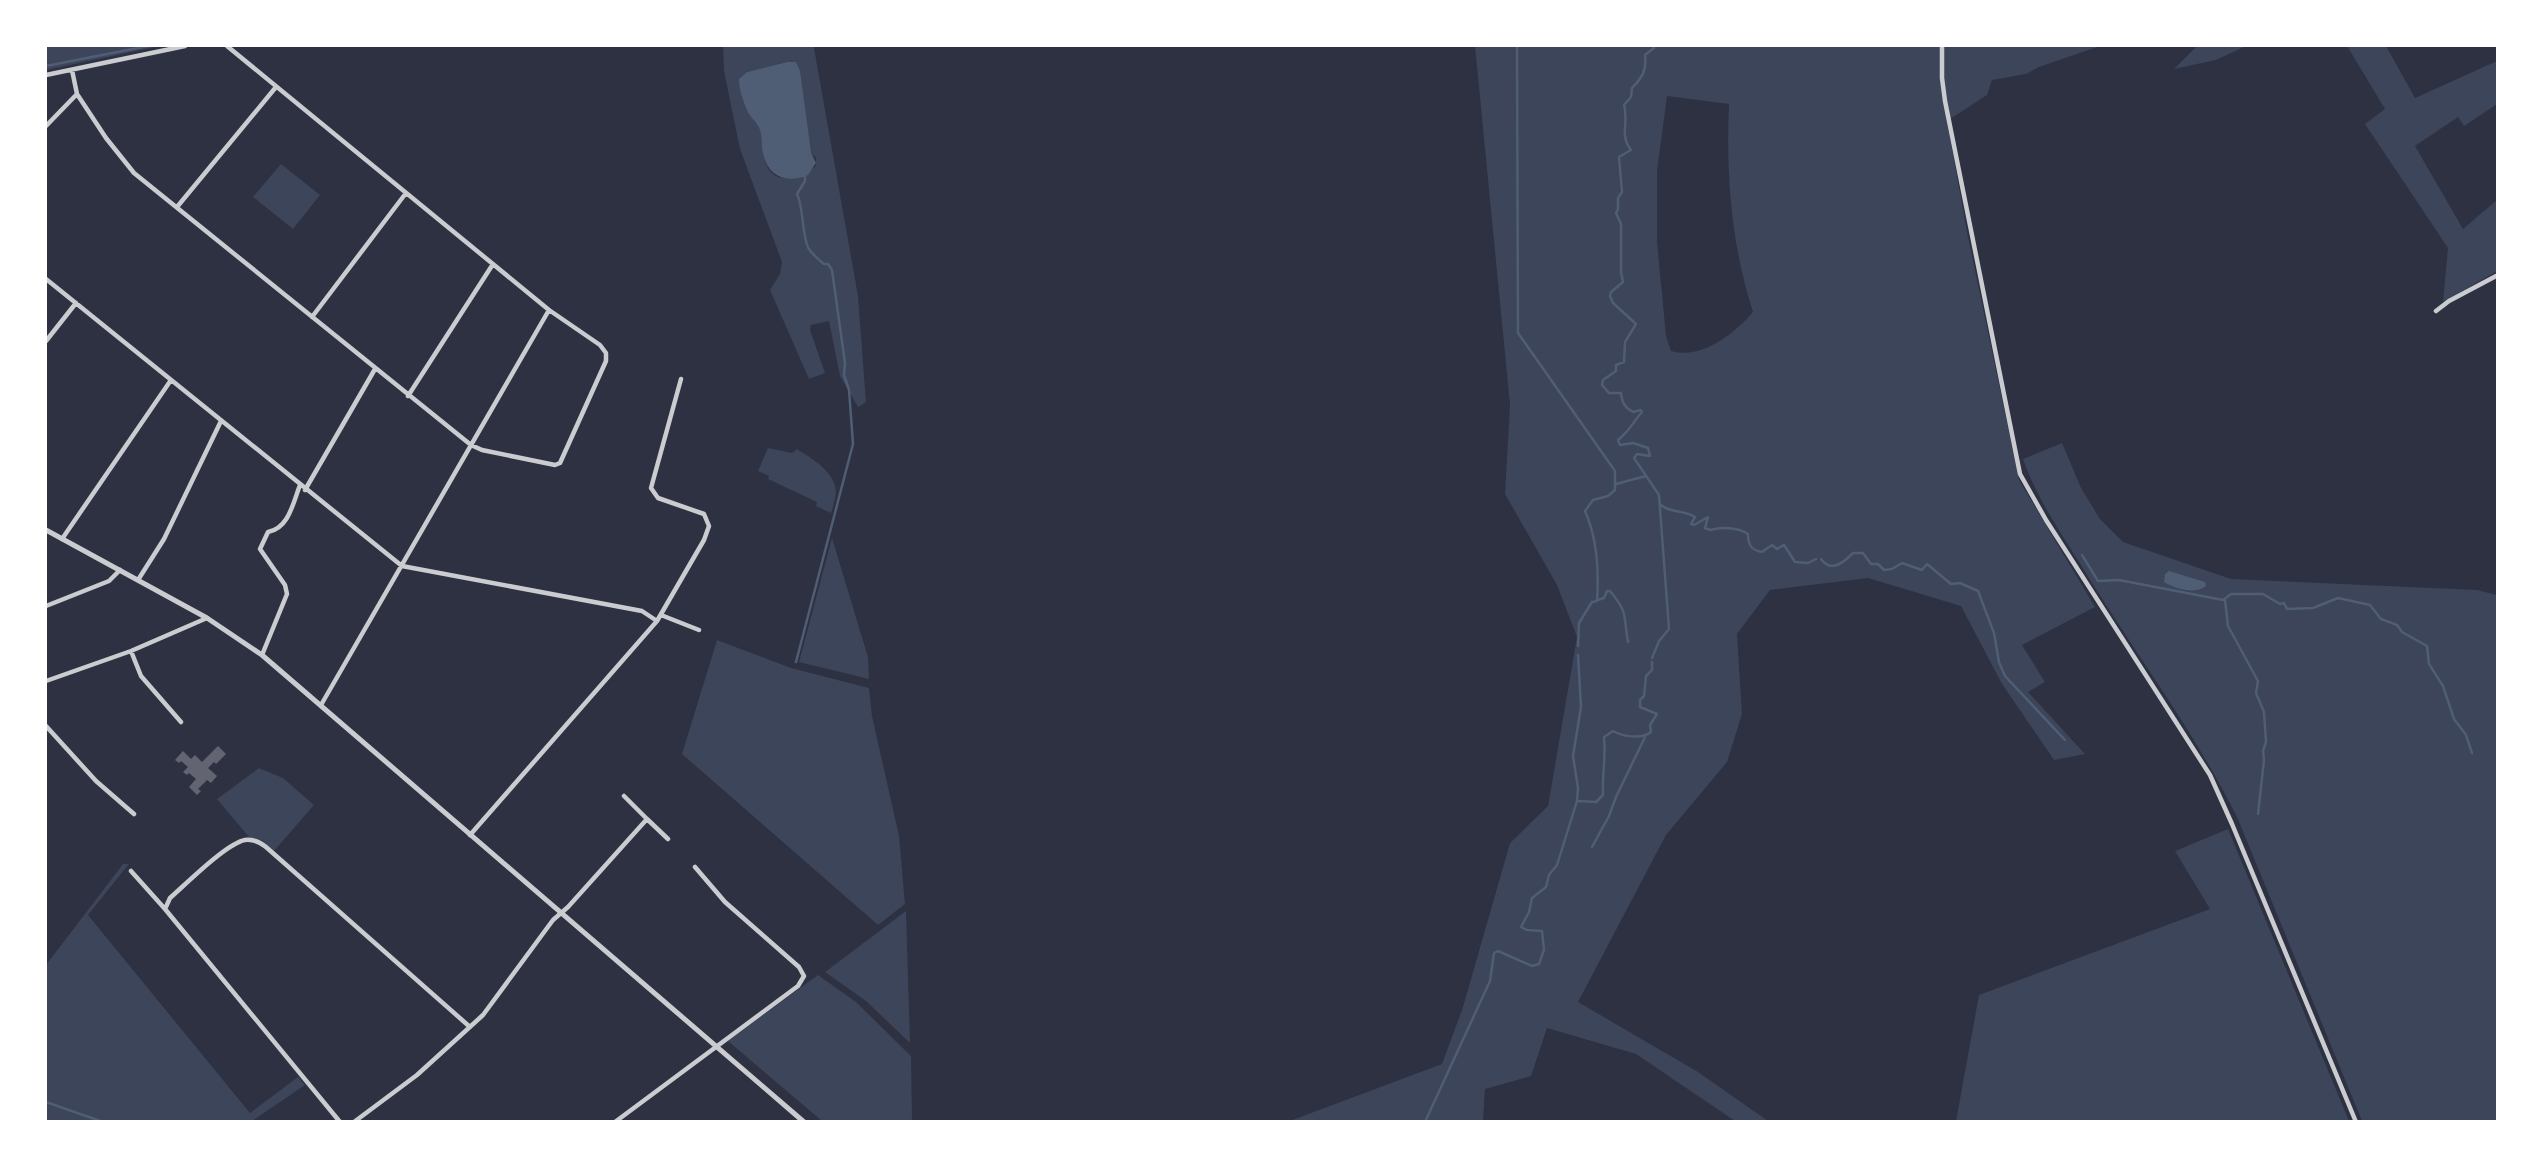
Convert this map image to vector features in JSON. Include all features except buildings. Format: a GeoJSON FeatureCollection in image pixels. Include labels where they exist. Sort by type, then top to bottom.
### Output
{"type":"FeatureCollection","features":[{"type":"Feature","properties":{"kind":"street"},"geometry":{"type":"LineString","coordinates":[[46,75],[185,46]]}},
{"type":"Feature","properties":{"kind":"street"},"geometry":{"type":"LineString","coordinates":[[72,70],[76,94],[134,173],[408,396],[471,445],[482,450],[555,465],[563,460],[606,361],[606,353],[600,345],[548,310],[226,46]]}},
{"type":"Feature","properties":{"kind":"street"},"geometry":{"type":"LineString","coordinates":[[1942,46],[1945,101],[2020,474],[2046,520],[2210,775],[2356,1122]]}},
{"type":"Feature","properties":{"kind":"street"},"geometry":{"type":"LineString","coordinates":[[177,207],[276,87]]}},
{"type":"Feature","properties":{"kind":"street"},"geometry":{"type":"LineString","coordinates":[[46,126],[76,94]]}},
{"type":"Feature","properties":{"kind":"street"},"geometry":{"type":"LineString","coordinates":[[312,317],[406,193]]}},
{"type":"Feature","properties":{"kind":"street"},"geometry":{"type":"LineString","coordinates":[[408,396],[494,264]]}},
{"type":"Feature","properties":{"kind":"street"},"geometry":{"type":"LineString","coordinates":[[2436,311],[2497,275]]}},
{"type":"Feature","properties":{"kind":"street"},"geometry":{"type":"LineString","coordinates":[[46,278],[402,566],[642,611],[657,621]]}},
{"type":"Feature","properties":{"kind":"street"},"geometry":{"type":"LineString","coordinates":[[46,341],[76,303]]}},
{"type":"Feature","properties":{"kind":"street"},"geometry":{"type":"LineString","coordinates":[[321,705],[548,310]]}},
{"type":"Feature","properties":{"kind":"street"},"geometry":{"type":"LineString","coordinates":[[305,490],[375,369]]}},
{"type":"Feature","properties":{"kind":"street"},"geometry":{"type":"LineString","coordinates":[[470,835],[657,621],[704,540],[709,526],[705,514],[658,498],[651,488],[681,379]]}},
{"type":"Feature","properties":{"kind":"street"},"geometry":{"type":"LineString","coordinates":[[62,539],[171,380]]}},
{"type":"Feature","properties":{"kind":"street"},"geometry":{"type":"LineString","coordinates":[[138,580],[164,539],[221,421]]}},
{"type":"Feature","properties":{"kind":"street"},"geometry":{"type":"LineString","coordinates":[[262,655],[287,594],[285,585],[260,549],[268,532],[285,523],[300,485]]}},
{"type":"Feature","properties":{"kind":"street"},"geometry":{"type":"LineString","coordinates":[[46,530],[206,618],[262,655],[804,1122]]}},
{"type":"Feature","properties":{"kind":"street"},"geometry":{"type":"LineString","coordinates":[[46,606],[109,581],[120,570]]}},
{"type":"Feature","properties":{"kind":"street"},"geometry":{"type":"LineString","coordinates":[[661,615],[699,629]]}},
{"type":"Feature","properties":{"kind":"street"},"geometry":{"type":"LineString","coordinates":[[46,681],[131,651],[206,618]]}},
{"type":"Feature","properties":{"kind":"street"},"geometry":{"type":"LineString","coordinates":[[131,651],[141,676],[181,722]]}},
{"type":"Feature","properties":{"kind":"street"},"geometry":{"type":"LineString","coordinates":[[46,726],[96,781],[134,814]]}},
{"type":"Feature","properties":{"kind":"street"},"geometry":{"type":"LineString","coordinates":[[624,796],[668,839]]}},
{"type":"Feature","properties":{"kind":"street"},"geometry":{"type":"LineString","coordinates":[[354,1122],[417,1075],[483,1015],[560,913],[647,819]]}},
{"type":"Feature","properties":{"kind":"street"},"geometry":{"type":"LineString","coordinates":[[165,909],[170,898],[229,847],[243,841],[258,842],[470,1027]]}},
{"type":"Feature","properties":{"kind":"street"},"geometry":{"type":"LineString","coordinates":[[615,1122],[798,986],[804,976],[799,967],[725,902],[695,867]]}},
{"type":"Feature","properties":{"kind":"street"},"geometry":{"type":"LineString","coordinates":[[131,871],[340,1122]]}},
{"type":"Feature","properties":{"kind":"shaded area"},"geometry":{"type":"Polygon","coordinates":[[[46,46],[160,46],[46,70],[46,46]]]}},
{"type":"Feature","properties":{"kind":"shaded area"},"geometry":{"type":"Polygon","coordinates":[[[723,46],[814,46],[858,296],[866,402],[858,407],[840,376],[829,321],[811,325],[810,330],[825,373],[809,379],[770,290],[780,274],[782,262],[740,149],[724,71],[723,46]],[[796,62],[747,72],[743,90],[745,104],[760,131],[766,164],[771,172],[783,178],[799,176],[816,166],[816,158],[811,152],[796,62]]]}},
{"type":"Feature","properties":{"kind":"shaded area"},"geometry":{"type":"Polygon","coordinates":[[[1475,46],[2100,46],[2026,74],[1992,80],[1987,95],[1947,121],[1967,232],[2019,480],[2095,607],[2022,645],[2045,682],[2028,692],[2085,754],[2054,760],[2002,684],[1961,606],[1868,578],[1770,590],[1737,634],[1742,714],[1727,762],[1666,835],[1578,1002],[1698,1072],[1768,1121],[1735,1121],[1636,1054],[1547,1028],[1531,1076],[1485,1089],[1483,1121],[1287,1122],[1442,1064],[1463,1007],[1510,843],[1548,806],[1577,637],[1557,585],[1505,494],[1510,405],[1475,46]],[[1667,96],[1657,171],[1657,241],[1666,336],[1671,351],[1694,352],[1716,343],[1736,329],[1753,312],[1735,235],[1729,183],[1729,104],[1667,96]]]}},
{"type":"Feature","properties":{"kind":"shaded area"},"geometry":{"type":"Polygon","coordinates":[[[2197,46],[2246,46],[2216,60],[2174,69],[2197,46]]]}},
{"type":"Feature","properties":{"kind":"shaded area"},"geometry":{"type":"Polygon","coordinates":[[[2347,46],[2386,46],[2415,98],[2497,61],[2497,104],[2464,126],[2458,117],[2415,146],[2463,229],[2497,200],[2497,271],[2443,302],[2448,248],[2365,124],[2385,109],[2347,46]]]}},
{"type":"Feature","properties":{"kind":"shaded area"},"geometry":{"type":"Polygon","coordinates":[[[796,62],[800,71],[811,152],[816,163],[808,175],[793,179],[780,176],[769,168],[762,151],[758,125],[747,110],[739,83],[739,79],[747,72],[796,62]]]}},
{"type":"Feature","properties":{"kind":"shaded area"},"geometry":{"type":"Polygon","coordinates":[[[281,164],[320,195],[293,229],[253,197],[281,164]]]}},
{"type":"Feature","properties":{"kind":"shaded area"},"geometry":{"type":"Polygon","coordinates":[[[2062,443],[2081,488],[2100,519],[2123,542],[2231,579],[2477,590],[2497,595],[2497,1121],[2362,1121],[2237,817],[2201,751],[2055,525],[2028,473],[2023,459],[2062,443]]]}},
{"type":"Feature","properties":{"kind":"shaded area"},"geometry":{"type":"Polygon","coordinates":[[[768,448],[792,453],[797,449],[826,471],[836,490],[831,513],[816,506],[817,502],[768,479],[769,476],[758,471],[768,448]]]}},
{"type":"Feature","properties":{"kind":"shaded area"},"geometry":{"type":"Polygon","coordinates":[[[832,538],[868,657],[869,679],[799,662],[832,538]]]}},
{"type":"Feature","properties":{"kind":"shaded area"},"geometry":{"type":"Polygon","coordinates":[[[2169,571],[2205,582],[2206,586],[2191,591],[2174,587],[2164,582],[2165,574],[2169,571]]]}},
{"type":"Feature","properties":{"kind":"shaded area"},"geometry":{"type":"Polygon","coordinates":[[[717,640],[791,668],[869,688],[872,716],[899,836],[905,904],[878,925],[682,754],[717,640]]]}},
{"type":"Feature","properties":{"kind":"shaded area"},"geometry":{"type":"Polygon","coordinates":[[[259,768],[283,778],[314,805],[274,851],[263,841],[249,837],[217,799],[259,768]]]}},
{"type":"Feature","properties":{"kind":"shaded area"},"geometry":{"type":"Polygon","coordinates":[[[2228,829],[2349,1121],[1956,1121],[1979,995],[2210,909],[2175,851],[2228,829]]]}},
{"type":"Feature","properties":{"kind":"shaded area"},"geometry":{"type":"Polygon","coordinates":[[[123,864],[129,864],[88,915],[250,1113],[298,1077],[305,1085],[252,1121],[46,1121],[46,965],[123,864]]]}},
{"type":"Feature","properties":{"kind":"shaded area"},"geometry":{"type":"Polygon","coordinates":[[[906,911],[910,1043],[866,1001],[825,972],[906,911]]]}},
{"type":"Feature","properties":{"kind":"shaded area"},"geometry":{"type":"Polygon","coordinates":[[[818,975],[856,1002],[911,1056],[912,1121],[822,1121],[728,1041],[818,975]]]}},
{"type":"Feature","properties":{"kind":"waterway"},"geometry":{"type":"LineString","coordinates":[[46,66],[148,46]]}},
{"type":"Feature","properties":{"kind":"waterway"},"geometry":{"type":"LineString","coordinates":[[1517,46],[1518,333],[1615,471],[1615,490],[1608,496],[1593,500],[1585,511],[1596,555],[1597,601],[1592,602],[1579,623],[1578,646]]}},
{"type":"Feature","properties":{"kind":"waterway"},"geometry":{"type":"LineString","coordinates":[[1652,658],[1659,641],[1669,629],[1659,495],[1634,458],[1637,454],[1650,456],[1648,448],[1633,443],[1620,445],[1618,440],[1631,427],[1641,410],[1633,412],[1624,404],[1621,393],[1609,393],[1602,385],[1603,380],[1616,371],[1616,365],[1624,362],[1625,342],[1636,324],[1613,303],[1610,296],[1623,282],[1621,224],[1616,213],[1618,198],[1622,192],[1619,157],[1631,150],[1625,134],[1624,105],[1643,73],[1645,55],[1653,46]]}},
{"type":"Feature","properties":{"kind":"waterway"},"geometry":{"type":"LineString","coordinates":[[796,662],[853,444],[849,390],[844,375],[845,363],[832,270],[809,249],[797,194],[805,176]]}},
{"type":"Feature","properties":{"kind":"waterway"},"geometry":{"type":"LineString","coordinates":[[1616,484],[1646,476]]}},
{"type":"Feature","properties":{"kind":"waterway"},"geometry":{"type":"LineString","coordinates":[[1661,505],[1695,517],[1691,524],[1694,525],[1708,517],[1705,528],[1740,530],[1748,534],[1755,550],[1762,552],[1772,545],[1777,549],[1784,545],[1795,562],[1808,563],[1816,559]]}},
{"type":"Feature","properties":{"kind":"waterway"},"geometry":{"type":"LineString","coordinates":[[1821,559],[1833,566],[1853,553],[1863,553],[1871,564],[1878,564],[1884,570],[1902,563],[1922,570],[1927,564],[1951,584],[1960,583],[1978,591],[1994,633],[1999,662],[2005,676],[2065,740]]}},
{"type":"Feature","properties":{"kind":"waterway"},"geometry":{"type":"LineString","coordinates":[[2082,555],[2098,581],[2119,580],[2223,600],[2231,594],[2263,594],[2280,604],[2284,603],[2287,609],[2313,608],[2338,598],[2370,605],[2381,619],[2397,625],[2402,632],[2427,646],[2429,664],[2443,686],[2454,719],[2466,735],[2472,753]]}},
{"type":"Feature","properties":{"kind":"waterway"},"geometry":{"type":"LineString","coordinates":[[1598,600],[1604,598],[1607,591],[1616,599],[1624,615],[1628,642]]}},
{"type":"Feature","properties":{"kind":"waterway"},"geometry":{"type":"LineString","coordinates":[[2225,600],[2228,626],[2258,681],[2256,693],[2264,712],[2266,742],[2258,814]]}},
{"type":"Feature","properties":{"kind":"waterway"},"geometry":{"type":"LineString","coordinates":[[1577,801],[1578,788],[1573,756],[1581,707],[1578,655]]}},
{"type":"Feature","properties":{"kind":"waterway"},"geometry":{"type":"LineString","coordinates":[[1425,1122],[1490,981],[1494,953],[1498,951],[1532,966],[1539,964],[1544,950],[1542,931],[1521,927],[1529,912],[1532,898],[1546,887],[1549,875],[1557,865],[1577,801],[1596,802],[1603,795],[1604,737],[1613,731],[1632,736],[1643,736],[1651,732],[1650,725],[1657,714],[1640,707],[1640,700],[1644,696],[1646,676],[1652,670],[1652,662]]}},
{"type":"Feature","properties":{"kind":"waterway"},"geometry":{"type":"LineString","coordinates":[[1592,847],[1645,737]]}},
{"type":"Feature","properties":{"kind":"waterway"},"geometry":{"type":"LineString","coordinates":[[46,1102],[103,1122]]}}]}
